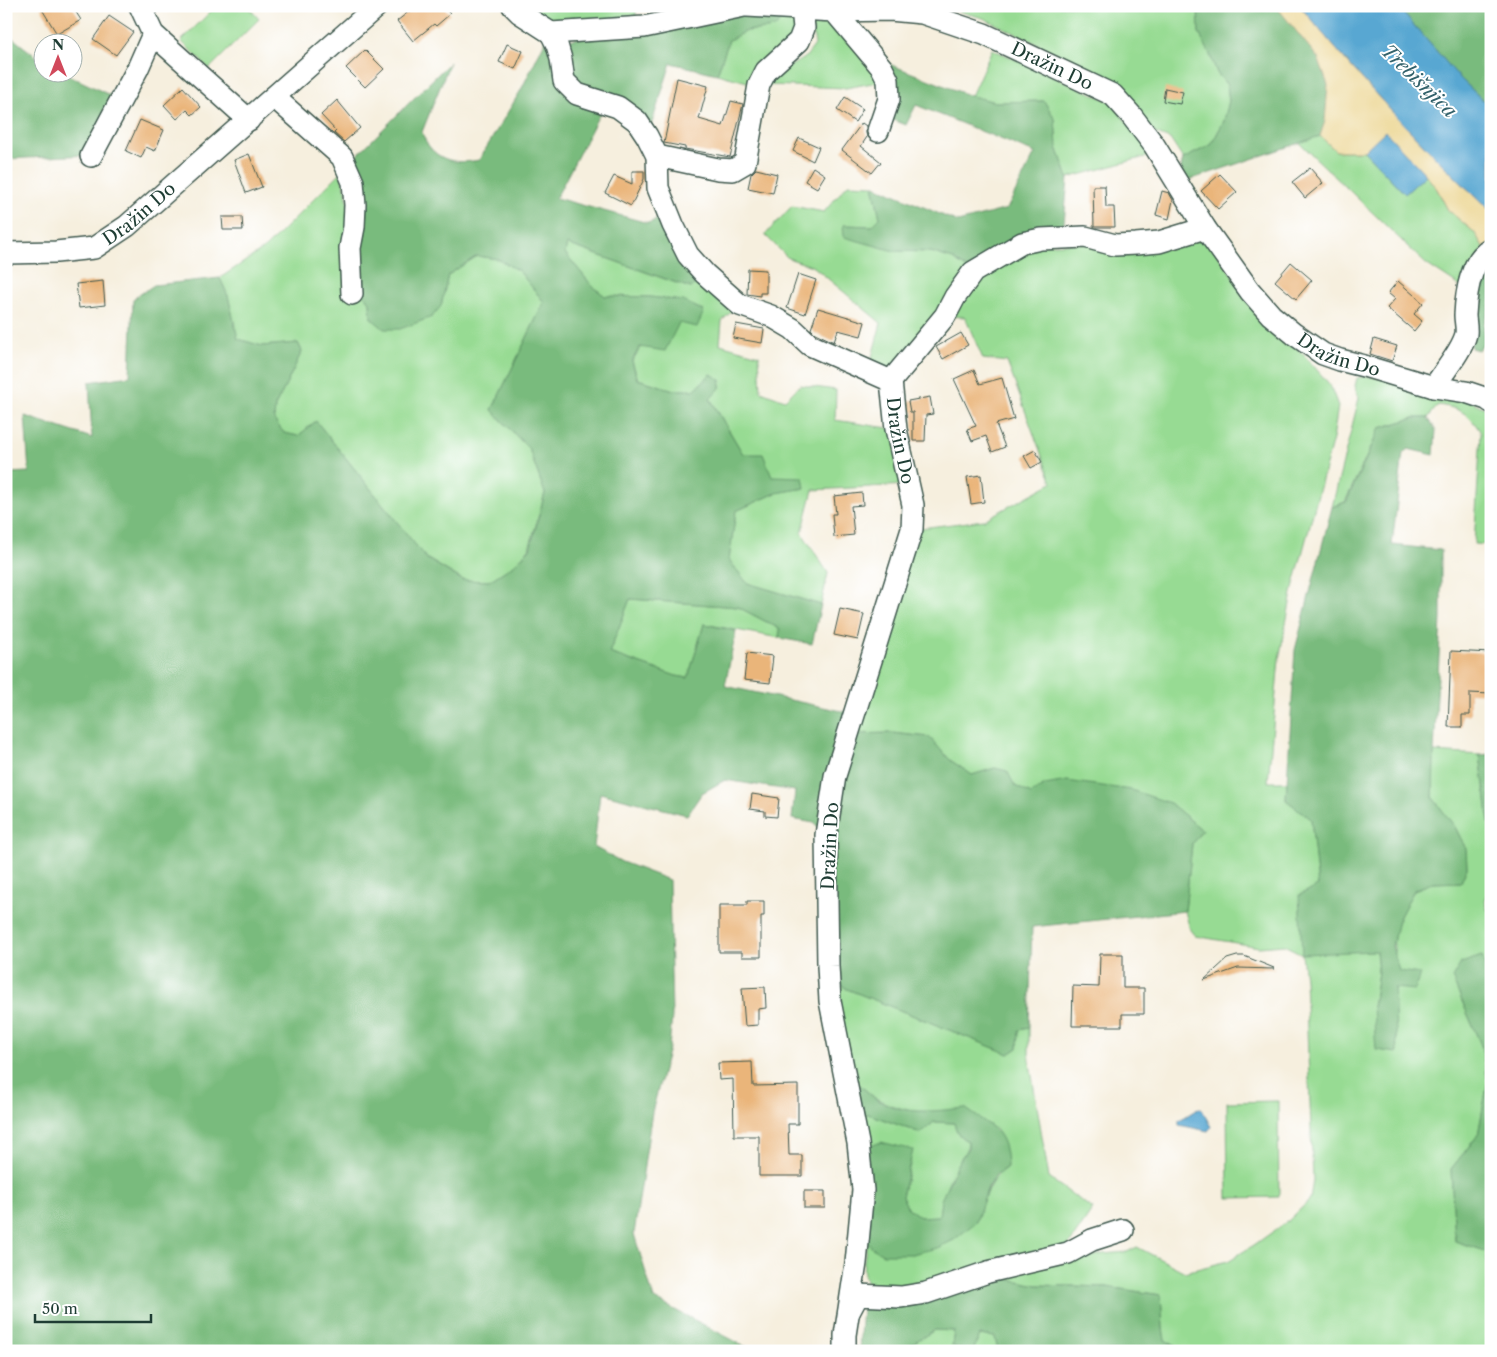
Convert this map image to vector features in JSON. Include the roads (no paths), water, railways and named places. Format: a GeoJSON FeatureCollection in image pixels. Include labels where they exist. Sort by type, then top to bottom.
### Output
{"type":"FeatureCollection","features":[{"type":"Feature","properties":{"kind":"street"},"geometry":{"type":"LineString","coordinates":[[140,6],[153,34],[249,120]]}},
{"type":"Feature","properties":{"kind":"street","name":"Dražin Do"},"geometry":{"type":"LineString","coordinates":[[6,253],[56,252],[94,248],[127,226],[377,6]]}},
{"type":"Feature","properties":{"kind":"street"},"geometry":{"type":"LineString","coordinates":[[513,6],[520,13],[551,32]]}},
{"type":"Feature","properties":{"kind":"street","name":"Dražin Do"},"geometry":{"type":"LineString","coordinates":[[891,381],[810,345],[793,329],[778,320],[740,305],[705,274],[688,255],[661,196],[658,188],[657,156],[647,136],[636,121],[618,106],[577,94],[564,81],[559,52],[551,32],[644,27],[745,6],[834,11],[890,10],[922,13],[984,34],[1113,95],[1154,145],[1205,228],[1250,291],[1271,315],[1308,344],[1323,354],[1340,360],[1434,387],[1466,392],[1488,399],[1491,402]]}},
{"type":"Feature","properties":{"kind":"street"},"geometry":{"type":"LineString","coordinates":[[657,156],[718,169],[733,170],[745,163],[759,85],[766,71],[799,41],[804,28],[802,9]]}},
{"type":"Feature","properties":{"kind":"street"},"geometry":{"type":"LineString","coordinates":[[834,11],[882,68],[888,80],[889,99],[878,131]]}},
{"type":"Feature","properties":{"kind":"street"},"geometry":{"type":"LineString","coordinates":[[91,156],[153,34]]}},
{"type":"Feature","properties":{"kind":"street"},"geometry":{"type":"LineString","coordinates":[[274,98],[342,157],[353,182],[356,205],[350,248],[352,294]]}},
{"type":"Feature","properties":{"kind":"street","name":"Dražin Do"},"geometry":{"type":"LineString","coordinates":[[845,1351],[845,1335],[856,1263],[864,1190],[858,1143],[830,1000],[826,835],[835,776],[912,529],[913,504],[896,430],[891,381],[945,316],[955,297],[973,272],[1022,243],[1041,238],[1085,238],[1115,245],[1136,244],[1159,242],[1205,228]]}},
{"type":"Feature","properties":{"kind":"street"},"geometry":{"type":"LineString","coordinates":[[1434,387],[1444,370],[1460,350],[1466,334],[1465,314],[1472,275],[1479,261],[1491,249]]}},
{"type":"Feature","properties":{"kind":"street"},"geometry":{"type":"LineString","coordinates":[[848,1313],[858,1295],[901,1297],[926,1293],[988,1272],[1068,1253],[1092,1240],[1123,1230]]}},
{"type":"Feature","properties":{"kind":"water","name":"Trebišnjica"},"geometry":{"type":"Polygon","coordinates":[[[1300,6],[1397,6],[1460,78],[1491,108],[1491,211],[1392,112],[1300,6]]]}},
{"type":"Feature","properties":{"kind":"water"},"geometry":{"type":"Polygon","coordinates":[[[1385,131],[1426,175],[1405,194],[1364,151],[1385,131]]]}},
{"type":"Feature","properties":{"kind":"water"},"geometry":{"type":"Polygon","coordinates":[[[1201,1108],[1211,1127],[1208,1131],[1179,1125],[1179,1120],[1201,1108]]]}}]}
